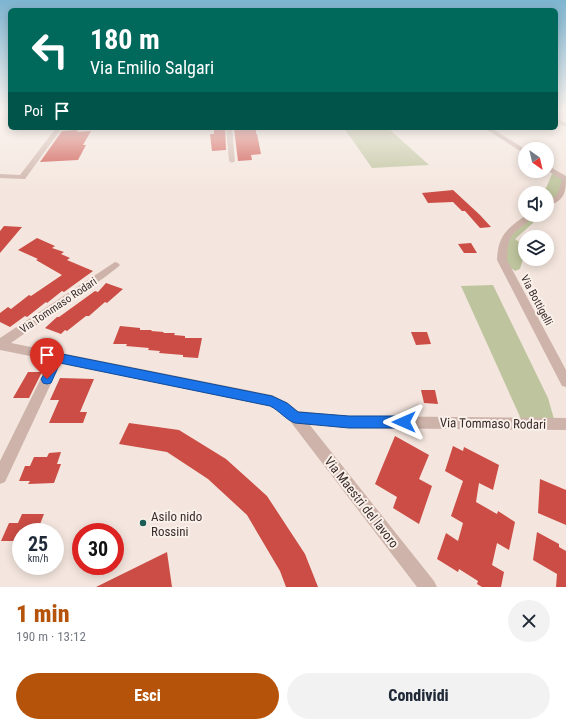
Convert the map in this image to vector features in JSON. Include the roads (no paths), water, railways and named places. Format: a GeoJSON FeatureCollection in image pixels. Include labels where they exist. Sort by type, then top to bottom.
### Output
{"type":"FeatureCollection","features":[{"type":"Feature","properties":{"kind":"street"},"geometry":{"type":"LineString","coordinates":[[0,176],[22,177],[52,137]]}},
{"type":"Feature","properties":{"kind":"street"},"geometry":{"type":"LineString","coordinates":[[230,137],[232,161]]}},
{"type":"Feature","properties":{"kind":"street"},"geometry":{"type":"LineString","coordinates":[[502,137],[518,148]]}},
{"type":"Feature","properties":{"kind":"street"},"geometry":{"type":"LineString","coordinates":[[554,171],[566,179],[560,196],[554,200]]}},
{"type":"Feature","properties":{"kind":"street","name":"Via Bottigelli"},"geometry":{"type":"LineString","coordinates":[[522,222],[505,236],[502,246],[502,260],[566,382]]}},
{"type":"Feature","properties":{"kind":"street","name":"Via Tommaso Rodari"},"geometry":{"type":"LineString","coordinates":[[0,344],[102,275],[114,265]]}},
{"type":"Feature","properties":{"kind":"street","name":"Via Tommaso Rodari"},"geometry":{"type":"LineString","coordinates":[[0,344],[57,358],[272,401],[283,407],[295,417],[349,422],[566,424]]}},
{"type":"Feature","properties":{"kind":"street"},"geometry":{"type":"LineString","coordinates":[[0,477],[57,358]]}},
{"type":"Feature","properties":{"kind":"street","name":"Via Maestri del lavoro"},"geometry":{"type":"LineString","coordinates":[[295,417],[428,587]]}},
{"type":"Feature","properties":{"kind":"place","name":"Asilo nido Rossini"},"geometry":{"type":"Point","coordinates":[143,523]}}]}
